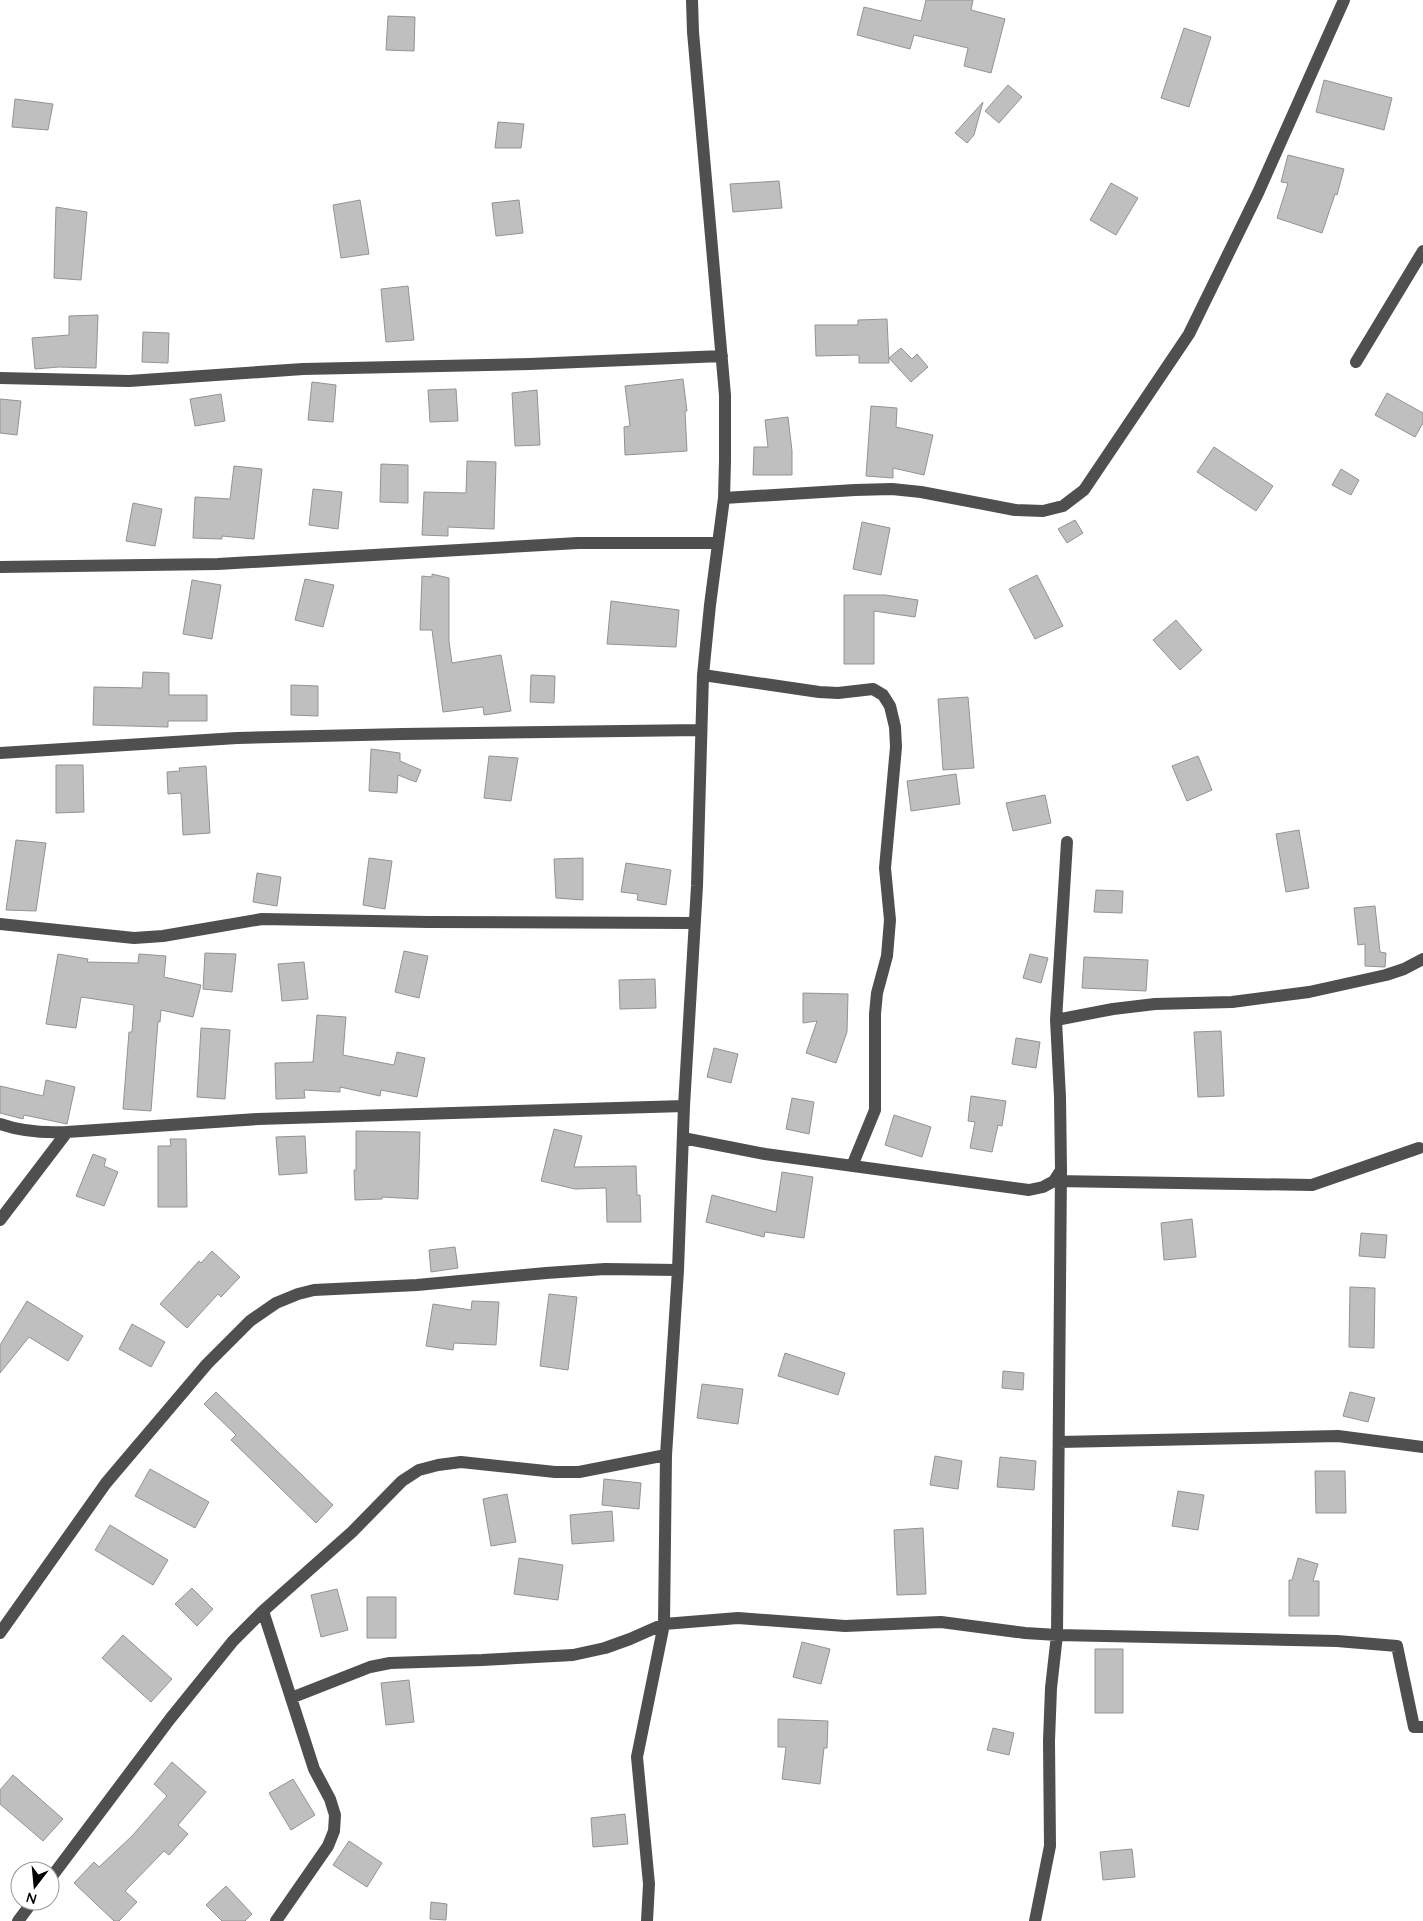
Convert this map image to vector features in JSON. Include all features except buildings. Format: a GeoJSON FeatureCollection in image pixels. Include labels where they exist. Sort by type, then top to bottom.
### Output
{"type":"FeatureCollection","features":[{"type":"Feature","properties":{"kind":"street"},"geometry":{"type":"LineString","coordinates":[[647,1921],[648,1884],[637,1757],[664,1624],[666,1455],[678,1270],[684,1106],[695,923],[701,730],[704,675],[717,543],[724,498],[725,395],[693,32],[692,0]]}},
{"type":"Feature","properties":{"kind":"street"},"geometry":{"type":"LineString","coordinates":[[724,498],[892,489],[921,492],[1015,510],[1043,511],[1063,506],[1084,490],[1189,334],[1258,193],[1344,0]]}},
{"type":"Feature","properties":{"kind":"street"},"geometry":{"type":"LineString","coordinates":[[1356,362],[1423,251]]}},
{"type":"Feature","properties":{"kind":"street"},"geometry":{"type":"LineString","coordinates":[[0,378],[129,381],[303,369],[530,364],[722,356]]}},
{"type":"Feature","properties":{"kind":"street"},"geometry":{"type":"LineString","coordinates":[[0,567],[218,564],[578,543],[717,543]]}},
{"type":"Feature","properties":{"kind":"street"},"geometry":{"type":"LineString","coordinates":[[704,675],[819,692],[838,693],[873,689],[884,695],[890,706],[895,727],[896,747],[886,868],[890,920],[889,936],[875,1014],[876,1093],[874,1110],[852,1166]]}},
{"type":"Feature","properties":{"kind":"street"},"geometry":{"type":"LineString","coordinates":[[0,753],[237,738],[701,730]]}},
{"type":"Feature","properties":{"kind":"street"},"geometry":{"type":"LineString","coordinates":[[1035,1921],[1050,1846],[1051,1688],[1057,1635],[1060,1097],[1056,1020],[1067,842]]}},
{"type":"Feature","properties":{"kind":"street"},"geometry":{"type":"LineString","coordinates":[[0,924],[134,938],[164,936],[262,919],[695,923]]}},
{"type":"Feature","properties":{"kind":"street"},"geometry":{"type":"LineString","coordinates":[[1056,1020],[1113,1009],[1147,1005],[1232,1002],[1309,992],[1386,976],[1404,970],[1423,959]]}},
{"type":"Feature","properties":{"kind":"street"},"geometry":{"type":"LineString","coordinates":[[0,1124],[14,1129],[40,1133],[258,1119],[684,1106]]}},
{"type":"Feature","properties":{"kind":"street"},"geometry":{"type":"LineString","coordinates":[[0,1220],[68,1132]]}},
{"type":"Feature","properties":{"kind":"street"},"geometry":{"type":"LineString","coordinates":[[683,1138],[765,1154],[1029,1190],[1044,1187],[1059,1177],[1312,1185],[1419,1148]]}},
{"type":"Feature","properties":{"kind":"street"},"geometry":{"type":"LineString","coordinates":[[0,1633],[112,1475],[208,1364],[250,1321],[276,1303],[314,1290],[417,1285],[595,1270],[678,1270]]}},
{"type":"Feature","properties":{"kind":"street"},"geometry":{"type":"LineString","coordinates":[[1058,1442],[1338,1436],[1423,1447]]}},
{"type":"Feature","properties":{"kind":"street"},"geometry":{"type":"LineString","coordinates":[[60,1866],[170,1719],[233,1641],[263,1611],[352,1532],[402,1481],[419,1470],[460,1462],[555,1472],[579,1472],[666,1455]]}},
{"type":"Feature","properties":{"kind":"street"},"geometry":{"type":"LineString","coordinates":[[263,1611],[314,1769],[330,1799],[335,1815],[334,1831],[328,1846],[276,1921]]}},
{"type":"Feature","properties":{"kind":"street"},"geometry":{"type":"LineString","coordinates":[[291,1698],[370,1667],[390,1663],[573,1655],[605,1648],[664,1624],[738,1618],[845,1626],[941,1622],[1025,1633],[1057,1635],[1337,1641],[1397,1646],[1414,1727],[1423,1727]]}}]}
